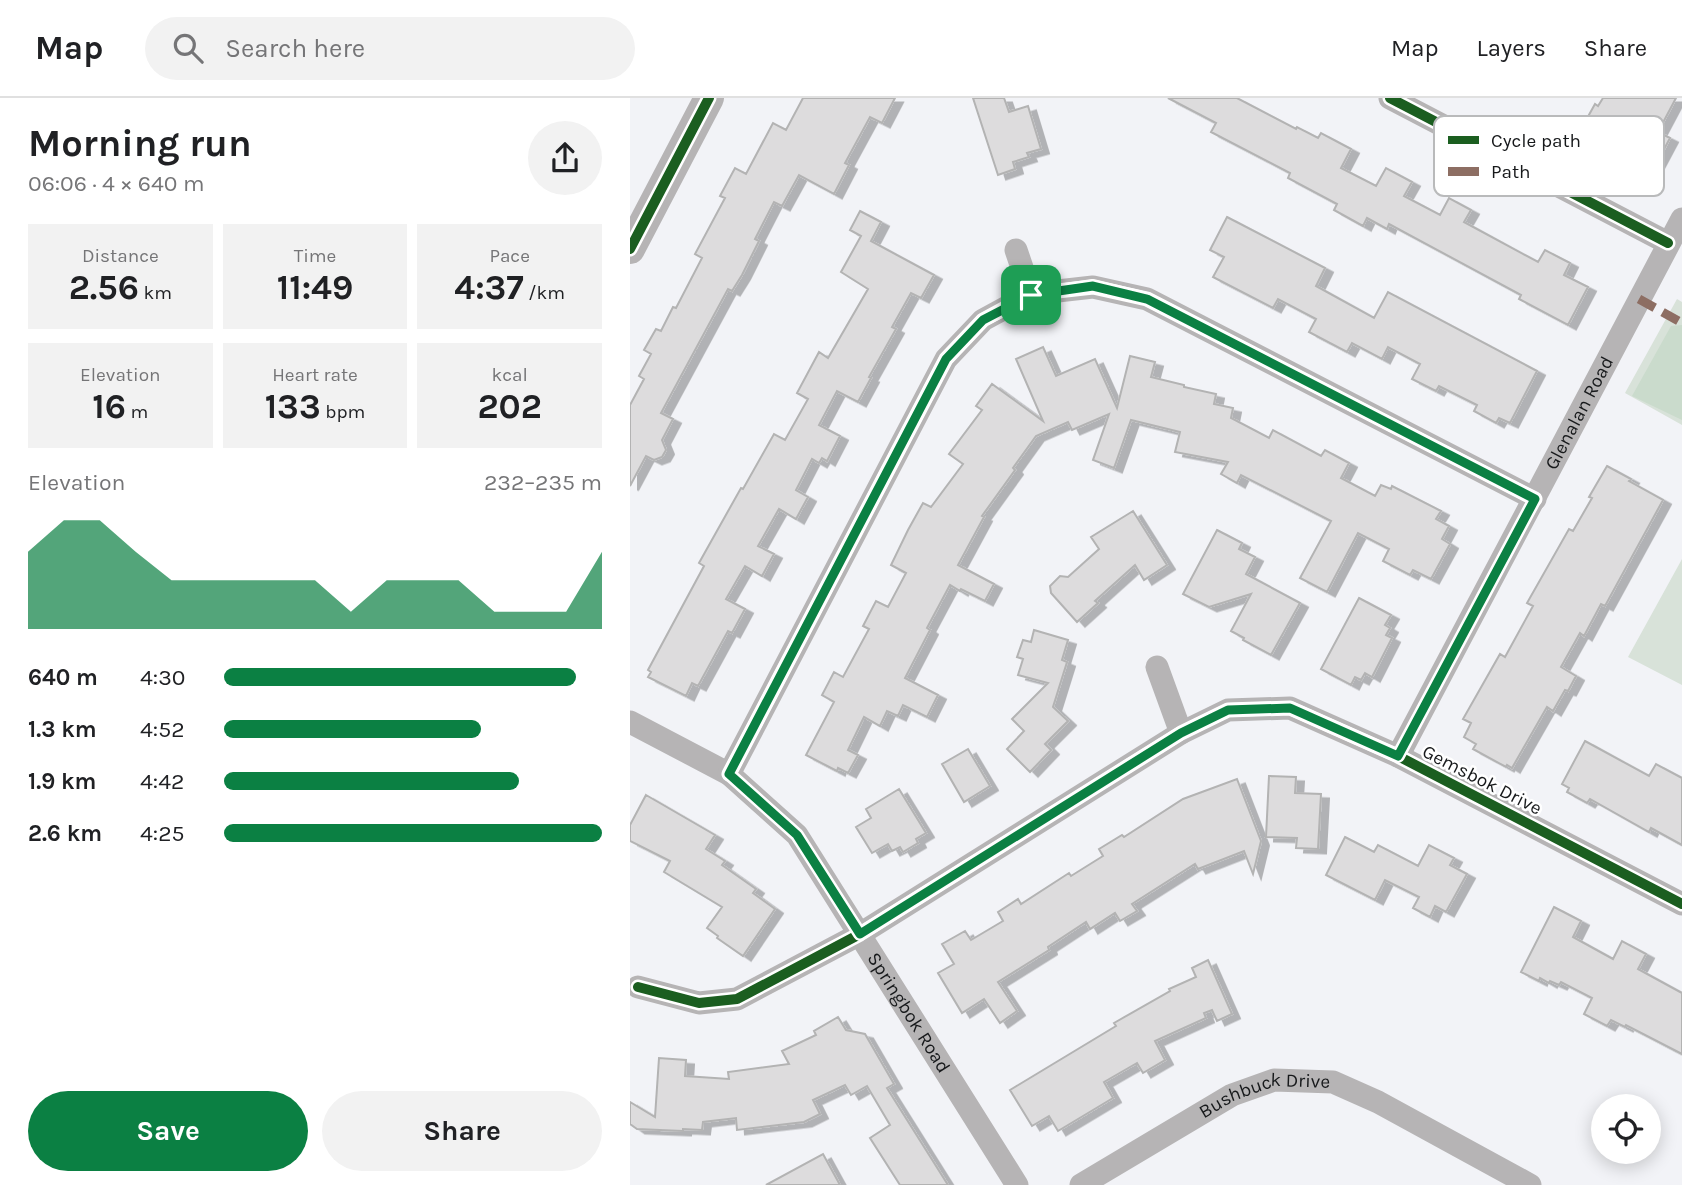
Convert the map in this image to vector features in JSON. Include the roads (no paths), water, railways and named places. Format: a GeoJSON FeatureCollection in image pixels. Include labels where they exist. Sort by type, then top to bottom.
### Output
{"type":"FeatureCollection","features":[{"type":"Feature","properties":{"kind":"street"},"geometry":{"type":"LineString","coordinates":[[630,249],[709,98]]}},
{"type":"Feature","properties":{"kind":"street"},"geometry":{"type":"LineString","coordinates":[[1390,98],[1434,121]]}},
{"type":"Feature","properties":{"kind":"street"},"geometry":{"type":"LineString","coordinates":[[1578,196],[1668,243]]}},
{"type":"Feature","properties":{"kind":"street","name":"Glenalan Road"},"geometry":{"type":"LineString","coordinates":[[1398,756],[1682,219]]}},
{"type":"Feature","properties":{"kind":"street"},"geometry":{"type":"LineString","coordinates":[[1016,250],[1031,295]]}},
{"type":"Feature","properties":{"kind":"street"},"geometry":{"type":"LineString","coordinates":[[729,774],[946,359],[983,320],[1031,295],[1093,286],[1147,299],[1535,499]]}},
{"type":"Feature","properties":{"kind":"street"},"geometry":{"type":"LineString","coordinates":[[1157,667],[1181,733]]}},
{"type":"Feature","properties":{"kind":"street","name":"Gemsbok Drive"},"geometry":{"type":"LineString","coordinates":[[638,987],[699,1003],[737,999],[860,934],[1181,733],[1228,710],[1290,708],[1398,756],[1682,904]]}},
{"type":"Feature","properties":{"kind":"street","name":"Springbok Road"},"geometry":{"type":"LineString","coordinates":[[630,722],[729,774],[797,835],[1017,1185]]}},
{"type":"Feature","properties":{"kind":"street","name":"Bushbuck Drive"},"geometry":{"type":"LineString","coordinates":[[1081,1185],[1232,1095],[1274,1080],[1333,1082],[1378,1102],[1530,1185]]}}]}
